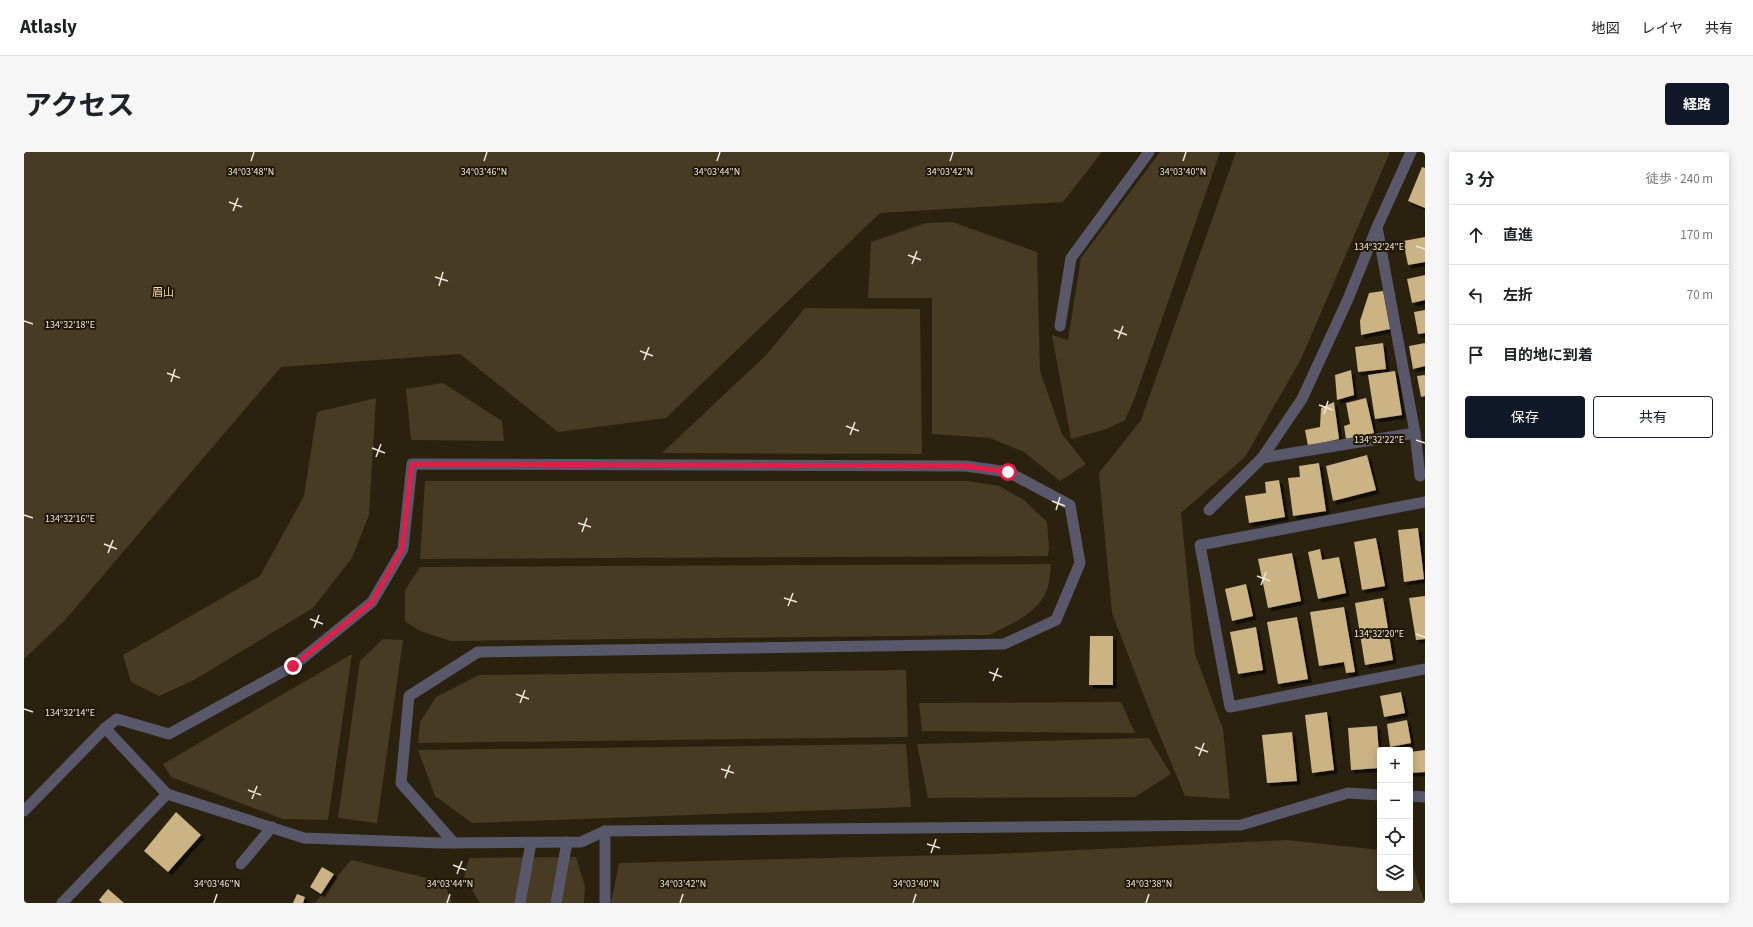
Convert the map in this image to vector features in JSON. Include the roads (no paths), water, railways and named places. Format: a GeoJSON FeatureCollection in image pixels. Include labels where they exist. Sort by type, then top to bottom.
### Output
{"type":"FeatureCollection","features":[{"type":"Feature","properties":{"kind":"street"},"geometry":{"type":"LineString","coordinates":[[1060,326],[1071,258],[1149,152]]}},
{"type":"Feature","properties":{"kind":"street"},"geometry":{"type":"LineString","coordinates":[[1209,510],[1262,458],[1302,399],[1348,299],[1377,227],[1411,152]]}},
{"type":"Feature","properties":{"kind":"street"},"geometry":{"type":"LineString","coordinates":[[1377,227],[1415,433],[1420,476]]}},
{"type":"Feature","properties":{"kind":"street"},"geometry":{"type":"LineString","coordinates":[[1262,458],[1415,433]]}},
{"type":"Feature","properties":{"kind":"street"},"geometry":{"type":"LineString","coordinates":[[24,811],[105,728],[117,719],[169,734],[293,666],[372,602],[402,549],[412,464],[966,466],[1008,472],[1070,504],[1080,563],[1056,620],[1004,644],[478,652],[409,696],[401,783],[454,843]]}},
{"type":"Feature","properties":{"kind":"street"},"geometry":{"type":"LineString","coordinates":[[1425,502],[1200,545],[1230,707],[1425,669]]}},
{"type":"Feature","properties":{"kind":"street"},"geometry":{"type":"LineString","coordinates":[[105,728],[167,794],[304,838],[454,843],[531,843],[581,842],[605,831],[1241,825],[1348,793],[1377,794]]}},
{"type":"Feature","properties":{"kind":"street"},"geometry":{"type":"LineString","coordinates":[[62,903],[167,794]]}},
{"type":"Feature","properties":{"kind":"street"},"geometry":{"type":"LineString","coordinates":[[1413,796],[1425,797]]}},
{"type":"Feature","properties":{"kind":"street"},"geometry":{"type":"LineString","coordinates":[[241,864],[272,827]]}},
{"type":"Feature","properties":{"kind":"street"},"geometry":{"type":"LineString","coordinates":[[605,831],[606,903]]}},
{"type":"Feature","properties":{"kind":"street"},"geometry":{"type":"LineString","coordinates":[[556,903],[567,842]]}},
{"type":"Feature","properties":{"kind":"street"},"geometry":{"type":"LineString","coordinates":[[520,903],[531,843]]}},
{"type":"Feature","properties":{"kind":"park label","name":"眉山"},"geometry":{"type":"Point","coordinates":[163,292]}}]}
